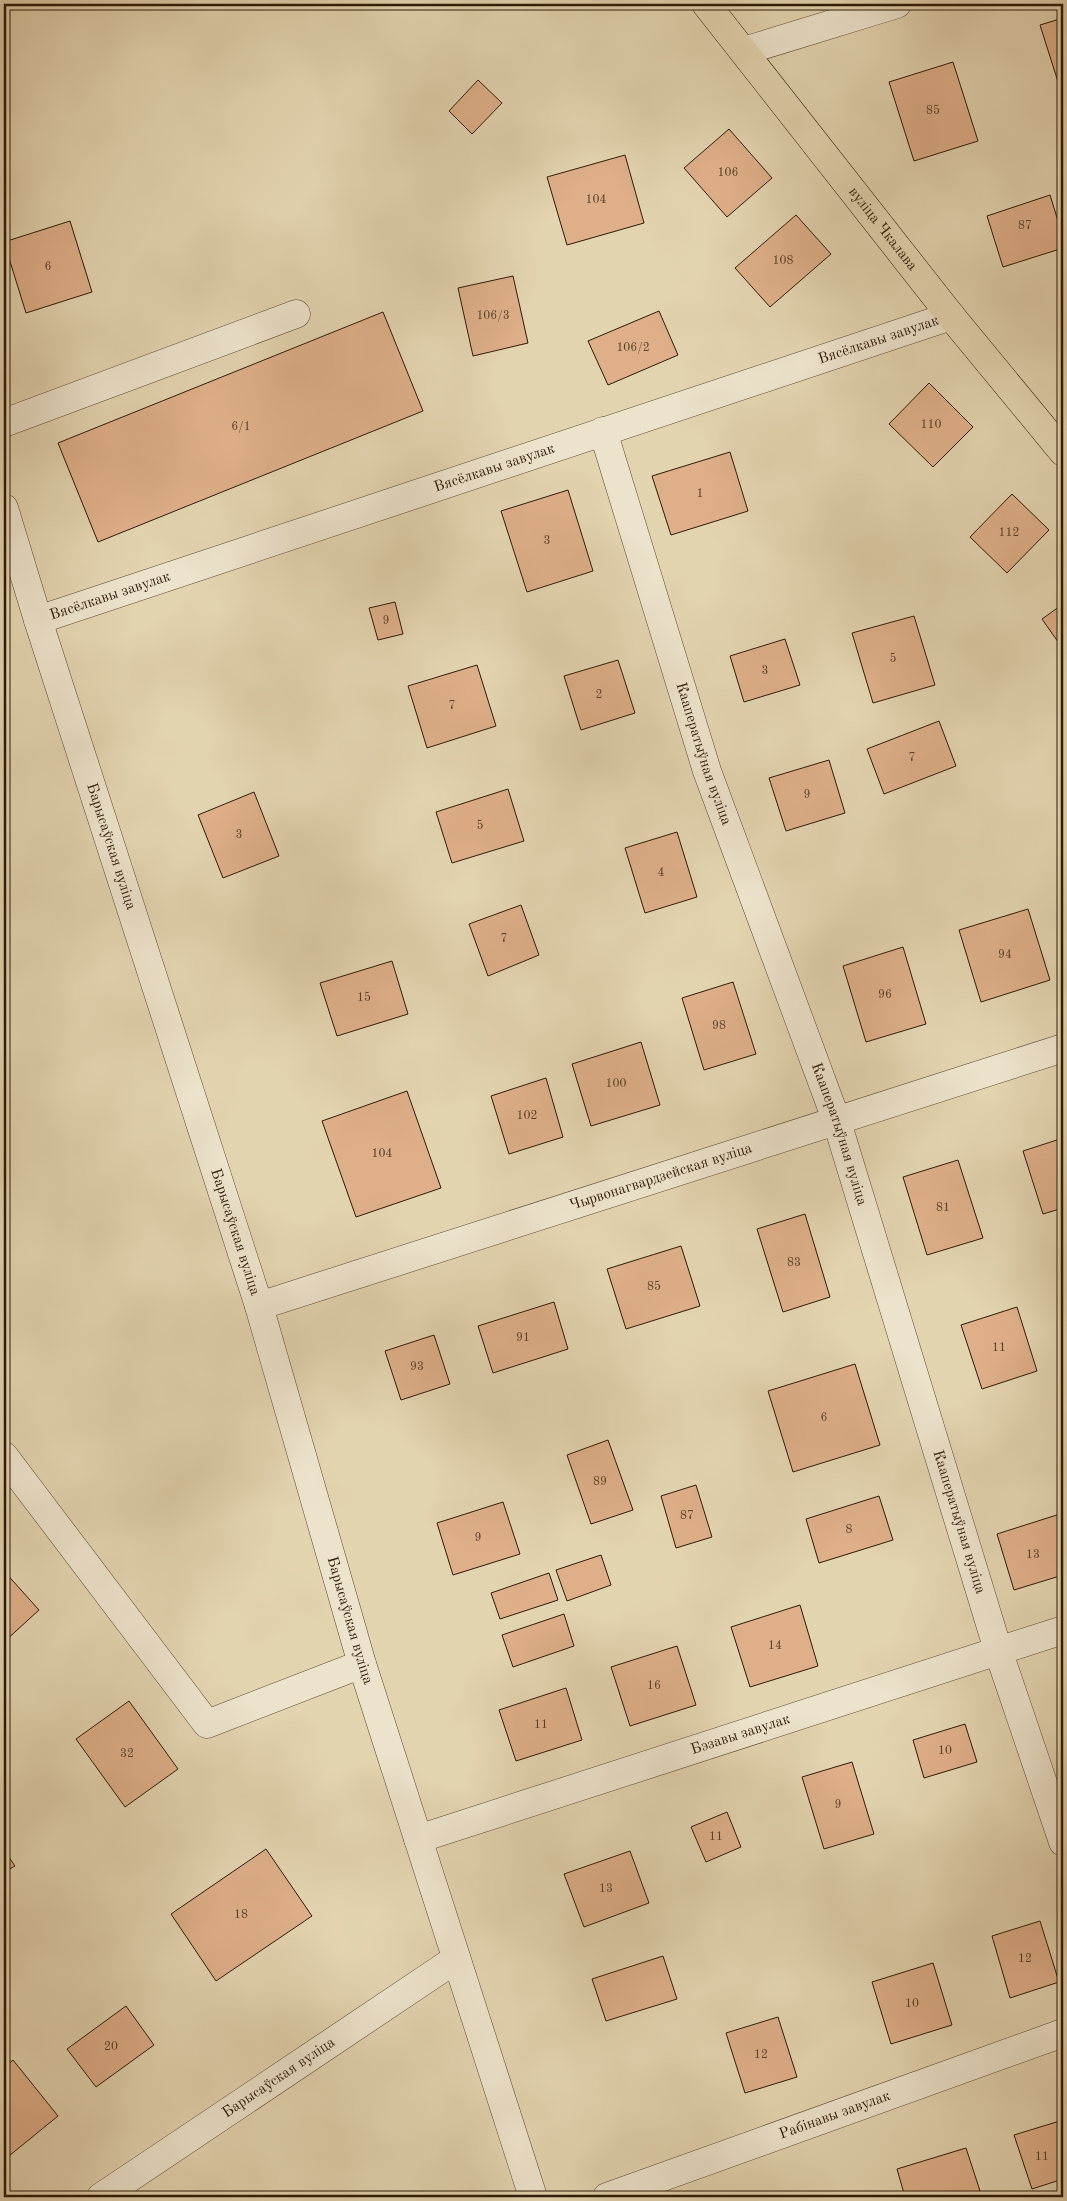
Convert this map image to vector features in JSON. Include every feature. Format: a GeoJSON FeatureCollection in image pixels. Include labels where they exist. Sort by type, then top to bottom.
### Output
{"type":"FeatureCollection","features":[{"type":"Feature","properties":{"kind":"main road","name":"вуліца Чкалава"},"geometry":{"type":"LineString","coordinates":[[706,4],[951,316],[1063,452]]}},
{"type":"Feature","properties":{"kind":"street"},"geometry":{"type":"LineString","coordinates":[[744,51],[896,4]]}},
{"type":"Feature","properties":{"kind":"street"},"geometry":{"type":"LineString","coordinates":[[4,423],[296,314]]}},
{"type":"Feature","properties":{"kind":"street","name":"Вясёлкавы завулак"},"geometry":{"type":"LineString","coordinates":[[38,620],[951,316]]}},
{"type":"Feature","properties":{"kind":"street","name":"Кааператыўная вуліца"},"geometry":{"type":"LineString","coordinates":[[603,431],[707,771],[837,1122],[998,1650],[1063,1842]]}},
{"type":"Feature","properties":{"kind":"street","name":"Барысаўская вуліца"},"geometry":{"type":"LineString","coordinates":[[4,508],[38,620],[260,1306],[362,1664],[533,2197]]}},
{"type":"Feature","properties":{"kind":"street","name":"Чырвонагвардзейская вуліца"},"geometry":{"type":"LineString","coordinates":[[260,1306],[1063,1048]]}},
{"type":"Feature","properties":{"kind":"street"},"geometry":{"type":"LineString","coordinates":[[4,1456],[207,1724],[362,1664]]}},
{"type":"Feature","properties":{"kind":"street","name":"Бэзавы завулак"},"geometry":{"type":"LineString","coordinates":[[418,1839],[1063,1630]]}},
{"type":"Feature","properties":{"kind":"street","name":"Барысаўская вуліца"},"geometry":{"type":"LineString","coordinates":[[101,2197],[456,1959]]}},
{"type":"Feature","properties":{"kind":"street","name":"Рабінавы завулак"},"geometry":{"type":"LineString","coordinates":[[608,2197],[1063,2033]]}},
{"type":"Feature","properties":{"kind":"building"},"geometry":{"type":"Polygon","coordinates":[[[1063,18],[1063,84],[1059,85],[1040,25],[1063,18]]]}},
{"type":"Feature","properties":{"kind":"building"},"geometry":{"type":"Polygon","coordinates":[[[953,62],[978,141],[914,161],[889,82],[953,62]]]}},
{"type":"Feature","properties":{"kind":"building"},"geometry":{"type":"Polygon","coordinates":[[[478,80],[502,103],[472,134],[449,111],[478,80]]]}},
{"type":"Feature","properties":{"kind":"building"},"geometry":{"type":"Polygon","coordinates":[[[729,129],[772,178],[727,217],[684,168],[729,129]]]}},
{"type":"Feature","properties":{"kind":"building"},"geometry":{"type":"Polygon","coordinates":[[[625,155],[644,223],[567,245],[547,177],[625,155]]]}},
{"type":"Feature","properties":{"kind":"building"},"geometry":{"type":"Polygon","coordinates":[[[1050,195],[1063,237],[1063,248],[1003,267],[987,216],[1050,195]]]}},
{"type":"Feature","properties":{"kind":"building"},"geometry":{"type":"Polygon","coordinates":[[[796,215],[831,254],[770,307],[735,268],[796,215]]]}},
{"type":"Feature","properties":{"kind":"building"},"geometry":{"type":"Polygon","coordinates":[[[70,221],[92,292],[26,313],[4,242],[70,221]]]}},
{"type":"Feature","properties":{"kind":"building"},"geometry":{"type":"Polygon","coordinates":[[[513,276],[528,343],[473,356],[458,288],[513,276]]]}},
{"type":"Feature","properties":{"kind":"building"},"geometry":{"type":"Polygon","coordinates":[[[659,311],[678,355],[608,385],[588,341],[659,311]]]}},
{"type":"Feature","properties":{"kind":"building"},"geometry":{"type":"Polygon","coordinates":[[[383,312],[423,411],[98,542],[58,443],[383,312]]]}},
{"type":"Feature","properties":{"kind":"building"},"geometry":{"type":"Polygon","coordinates":[[[929,383],[973,427],[933,467],[889,424],[929,383]]]}},
{"type":"Feature","properties":{"kind":"building"},"geometry":{"type":"Polygon","coordinates":[[[730,452],[748,511],[671,535],[652,476],[730,452]]]}},
{"type":"Feature","properties":{"kind":"building"},"geometry":{"type":"Polygon","coordinates":[[[568,490],[593,571],[527,592],[501,511],[568,490]]]}},
{"type":"Feature","properties":{"kind":"building"},"geometry":{"type":"Polygon","coordinates":[[[1012,494],[1049,530],[1007,573],[970,537],[1012,494]]]}},
{"type":"Feature","properties":{"kind":"building"},"geometry":{"type":"Polygon","coordinates":[[[395,602],[403,634],[378,640],[369,608],[395,602]]]}},
{"type":"Feature","properties":{"kind":"building"},"geometry":{"type":"Polygon","coordinates":[[[1063,604],[1063,649],[1042,619],[1063,604]]]}},
{"type":"Feature","properties":{"kind":"building"},"geometry":{"type":"Polygon","coordinates":[[[914,616],[935,685],[873,703],[852,633],[914,616]]]}},
{"type":"Feature","properties":{"kind":"building"},"geometry":{"type":"Polygon","coordinates":[[[785,639],[800,685],[744,702],[730,656],[785,639]]]}},
{"type":"Feature","properties":{"kind":"building"},"geometry":{"type":"Polygon","coordinates":[[[618,660],[635,713],[581,730],[564,676],[618,660]]]}},
{"type":"Feature","properties":{"kind":"building"},"geometry":{"type":"Polygon","coordinates":[[[477,665],[496,726],[427,748],[408,686],[477,665]]]}},
{"type":"Feature","properties":{"kind":"building"},"geometry":{"type":"Polygon","coordinates":[[[939,721],[956,766],[884,794],[867,749],[939,721]]]}},
{"type":"Feature","properties":{"kind":"building"},"geometry":{"type":"Polygon","coordinates":[[[829,760],[845,813],[786,831],[769,778],[829,760]]]}},
{"type":"Feature","properties":{"kind":"building"},"geometry":{"type":"Polygon","coordinates":[[[508,789],[524,841],[452,863],[436,812],[508,789]]]}},
{"type":"Feature","properties":{"kind":"building"},"geometry":{"type":"Polygon","coordinates":[[[254,792],[279,856],[223,878],[198,815],[254,792]]]}},
{"type":"Feature","properties":{"kind":"building"},"geometry":{"type":"Polygon","coordinates":[[[677,832],[697,897],[645,913],[625,848],[677,832]]]}},
{"type":"Feature","properties":{"kind":"building"},"geometry":{"type":"Polygon","coordinates":[[[521,905],[539,955],[488,976],[469,924],[521,905]]]}},
{"type":"Feature","properties":{"kind":"building"},"geometry":{"type":"Polygon","coordinates":[[[1028,909],[1050,980],[981,1002],[959,930],[1028,909]]]}},
{"type":"Feature","properties":{"kind":"building"},"geometry":{"type":"Polygon","coordinates":[[[903,947],[926,1024],[866,1042],[843,966],[903,947]]]}},
{"type":"Feature","properties":{"kind":"building"},"geometry":{"type":"Polygon","coordinates":[[[392,961],[408,1014],[337,1036],[320,983],[392,961]]]}},
{"type":"Feature","properties":{"kind":"building"},"geometry":{"type":"Polygon","coordinates":[[[733,982],[756,1054],[704,1070],[682,998],[733,982]]]}},
{"type":"Feature","properties":{"kind":"building"},"geometry":{"type":"Polygon","coordinates":[[[641,1042],[660,1105],[591,1126],[572,1064],[641,1042]]]}},
{"type":"Feature","properties":{"kind":"building"},"geometry":{"type":"Polygon","coordinates":[[[546,1078],[563,1137],[509,1154],[491,1096],[546,1078]]]}},
{"type":"Feature","properties":{"kind":"building"},"geometry":{"type":"Polygon","coordinates":[[[407,1091],[441,1188],[356,1217],[322,1121],[407,1091]]]}},
{"type":"Feature","properties":{"kind":"building"},"geometry":{"type":"Polygon","coordinates":[[[1063,1138],[1063,1208],[1043,1214],[1023,1151],[1063,1138]]]}},
{"type":"Feature","properties":{"kind":"building"},"geometry":{"type":"Polygon","coordinates":[[[958,1160],[983,1238],[927,1255],[903,1177],[958,1160]]]}},
{"type":"Feature","properties":{"kind":"building"},"geometry":{"type":"Polygon","coordinates":[[[805,1214],[830,1297],[783,1312],[757,1229],[805,1214]]]}},
{"type":"Feature","properties":{"kind":"building"},"geometry":{"type":"Polygon","coordinates":[[[681,1246],[700,1306],[626,1329],[607,1269],[681,1246]]]}},
{"type":"Feature","properties":{"kind":"building"},"geometry":{"type":"Polygon","coordinates":[[[554,1302],[568,1349],[493,1373],[478,1326],[554,1302]]]}},
{"type":"Feature","properties":{"kind":"building"},"geometry":{"type":"Polygon","coordinates":[[[1017,1307],[1037,1371],[982,1389],[961,1325],[1017,1307]]]}},
{"type":"Feature","properties":{"kind":"building"},"geometry":{"type":"Polygon","coordinates":[[[434,1335],[450,1384],[401,1400],[385,1351],[434,1335]]]}},
{"type":"Feature","properties":{"kind":"building"},"geometry":{"type":"Polygon","coordinates":[[[855,1364],[880,1445],[793,1472],[768,1391],[855,1364]]]}},
{"type":"Feature","properties":{"kind":"building"},"geometry":{"type":"Polygon","coordinates":[[[608,1440],[633,1510],[591,1524],[567,1455],[608,1440]]]}},
{"type":"Feature","properties":{"kind":"building"},"geometry":{"type":"Polygon","coordinates":[[[696,1485],[712,1537],[676,1548],[661,1496],[696,1485]]]}},
{"type":"Feature","properties":{"kind":"building"},"geometry":{"type":"Polygon","coordinates":[[[879,1496],[893,1540],[819,1563],[806,1519],[879,1496]]]}},
{"type":"Feature","properties":{"kind":"building"},"geometry":{"type":"Polygon","coordinates":[[[503,1502],[520,1554],[453,1575],[437,1523],[503,1502]]]}},
{"type":"Feature","properties":{"kind":"building"},"geometry":{"type":"Polygon","coordinates":[[[1063,1513],[1063,1575],[1014,1590],[997,1534],[1063,1513]]]}},
{"type":"Feature","properties":{"kind":"building"},"geometry":{"type":"Polygon","coordinates":[[[601,1555],[611,1585],[567,1601],[556,1570],[601,1555]]]}},
{"type":"Feature","properties":{"kind":"building"},"geometry":{"type":"Polygon","coordinates":[[[4,1571],[39,1610],[4,1642],[4,1571]]]}},
{"type":"Feature","properties":{"kind":"building"},"geometry":{"type":"Polygon","coordinates":[[[549,1573],[558,1600],[500,1619],[491,1593],[549,1573]]]}},
{"type":"Feature","properties":{"kind":"building"},"geometry":{"type":"Polygon","coordinates":[[[800,1605],[818,1666],[750,1687],[731,1627],[800,1605]]]}},
{"type":"Feature","properties":{"kind":"building"},"geometry":{"type":"Polygon","coordinates":[[[564,1614],[574,1646],[513,1667],[502,1635],[564,1614]]]}},
{"type":"Feature","properties":{"kind":"building"},"geometry":{"type":"Polygon","coordinates":[[[677,1646],[696,1705],[630,1726],[611,1667],[677,1646]]]}},
{"type":"Feature","properties":{"kind":"building"},"geometry":{"type":"Polygon","coordinates":[[[566,1688],[582,1740],[516,1761],[499,1710],[566,1688]]]}},
{"type":"Feature","properties":{"kind":"building"},"geometry":{"type":"Polygon","coordinates":[[[129,1701],[178,1769],[125,1807],[76,1739],[129,1701]]]}},
{"type":"Feature","properties":{"kind":"building"},"geometry":{"type":"Polygon","coordinates":[[[965,1724],[977,1762],[924,1778],[913,1740],[965,1724]]]}},
{"type":"Feature","properties":{"kind":"building"},"geometry":{"type":"Polygon","coordinates":[[[852,1762],[874,1834],[824,1849],[802,1777],[852,1762]]]}},
{"type":"Feature","properties":{"kind":"building"},"geometry":{"type":"Polygon","coordinates":[[[727,1812],[741,1847],[706,1862],[691,1827],[727,1812]]]}},
{"type":"Feature","properties":{"kind":"building"},"geometry":{"type":"Polygon","coordinates":[[[266,1849],[312,1916],[216,1981],[171,1914],[266,1849]]]}},
{"type":"Feature","properties":{"kind":"building"},"geometry":{"type":"Polygon","coordinates":[[[4,1850],[15,1866],[4,1872],[4,1850]]]}},
{"type":"Feature","properties":{"kind":"building"},"geometry":{"type":"Polygon","coordinates":[[[630,1851],[649,1903],[584,1927],[564,1874],[630,1851]]]}},
{"type":"Feature","properties":{"kind":"building"},"geometry":{"type":"Polygon","coordinates":[[[1040,1921],[1059,1982],[1010,1998],[992,1936],[1040,1921]]]}},
{"type":"Feature","properties":{"kind":"building"},"geometry":{"type":"Polygon","coordinates":[[[663,1956],[677,1999],[606,2021],[592,1979],[663,1956]]]}},
{"type":"Feature","properties":{"kind":"building"},"geometry":{"type":"Polygon","coordinates":[[[933,1963],[952,2025],[891,2044],[872,1982],[933,1963]]]}},
{"type":"Feature","properties":{"kind":"building"},"geometry":{"type":"Polygon","coordinates":[[[126,2006],[154,2045],[96,2087],[67,2049],[126,2006]]]}},
{"type":"Feature","properties":{"kind":"building"},"geometry":{"type":"Polygon","coordinates":[[[778,2017],[797,2077],[745,2093],[726,2033],[778,2017]]]}},
{"type":"Feature","properties":{"kind":"building"},"geometry":{"type":"Polygon","coordinates":[[[13,2060],[58,2116],[4,2160],[4,2068],[13,2060]]]}},
{"type":"Feature","properties":{"kind":"building"},"geometry":{"type":"Polygon","coordinates":[[[1063,2120],[1063,2179],[1032,2189],[1014,2135],[1063,2120]]]}},
{"type":"Feature","properties":{"kind":"building"},"geometry":{"type":"Polygon","coordinates":[[[966,2148],[982,2197],[905,2197],[897,2169],[966,2148]]]}}]}
